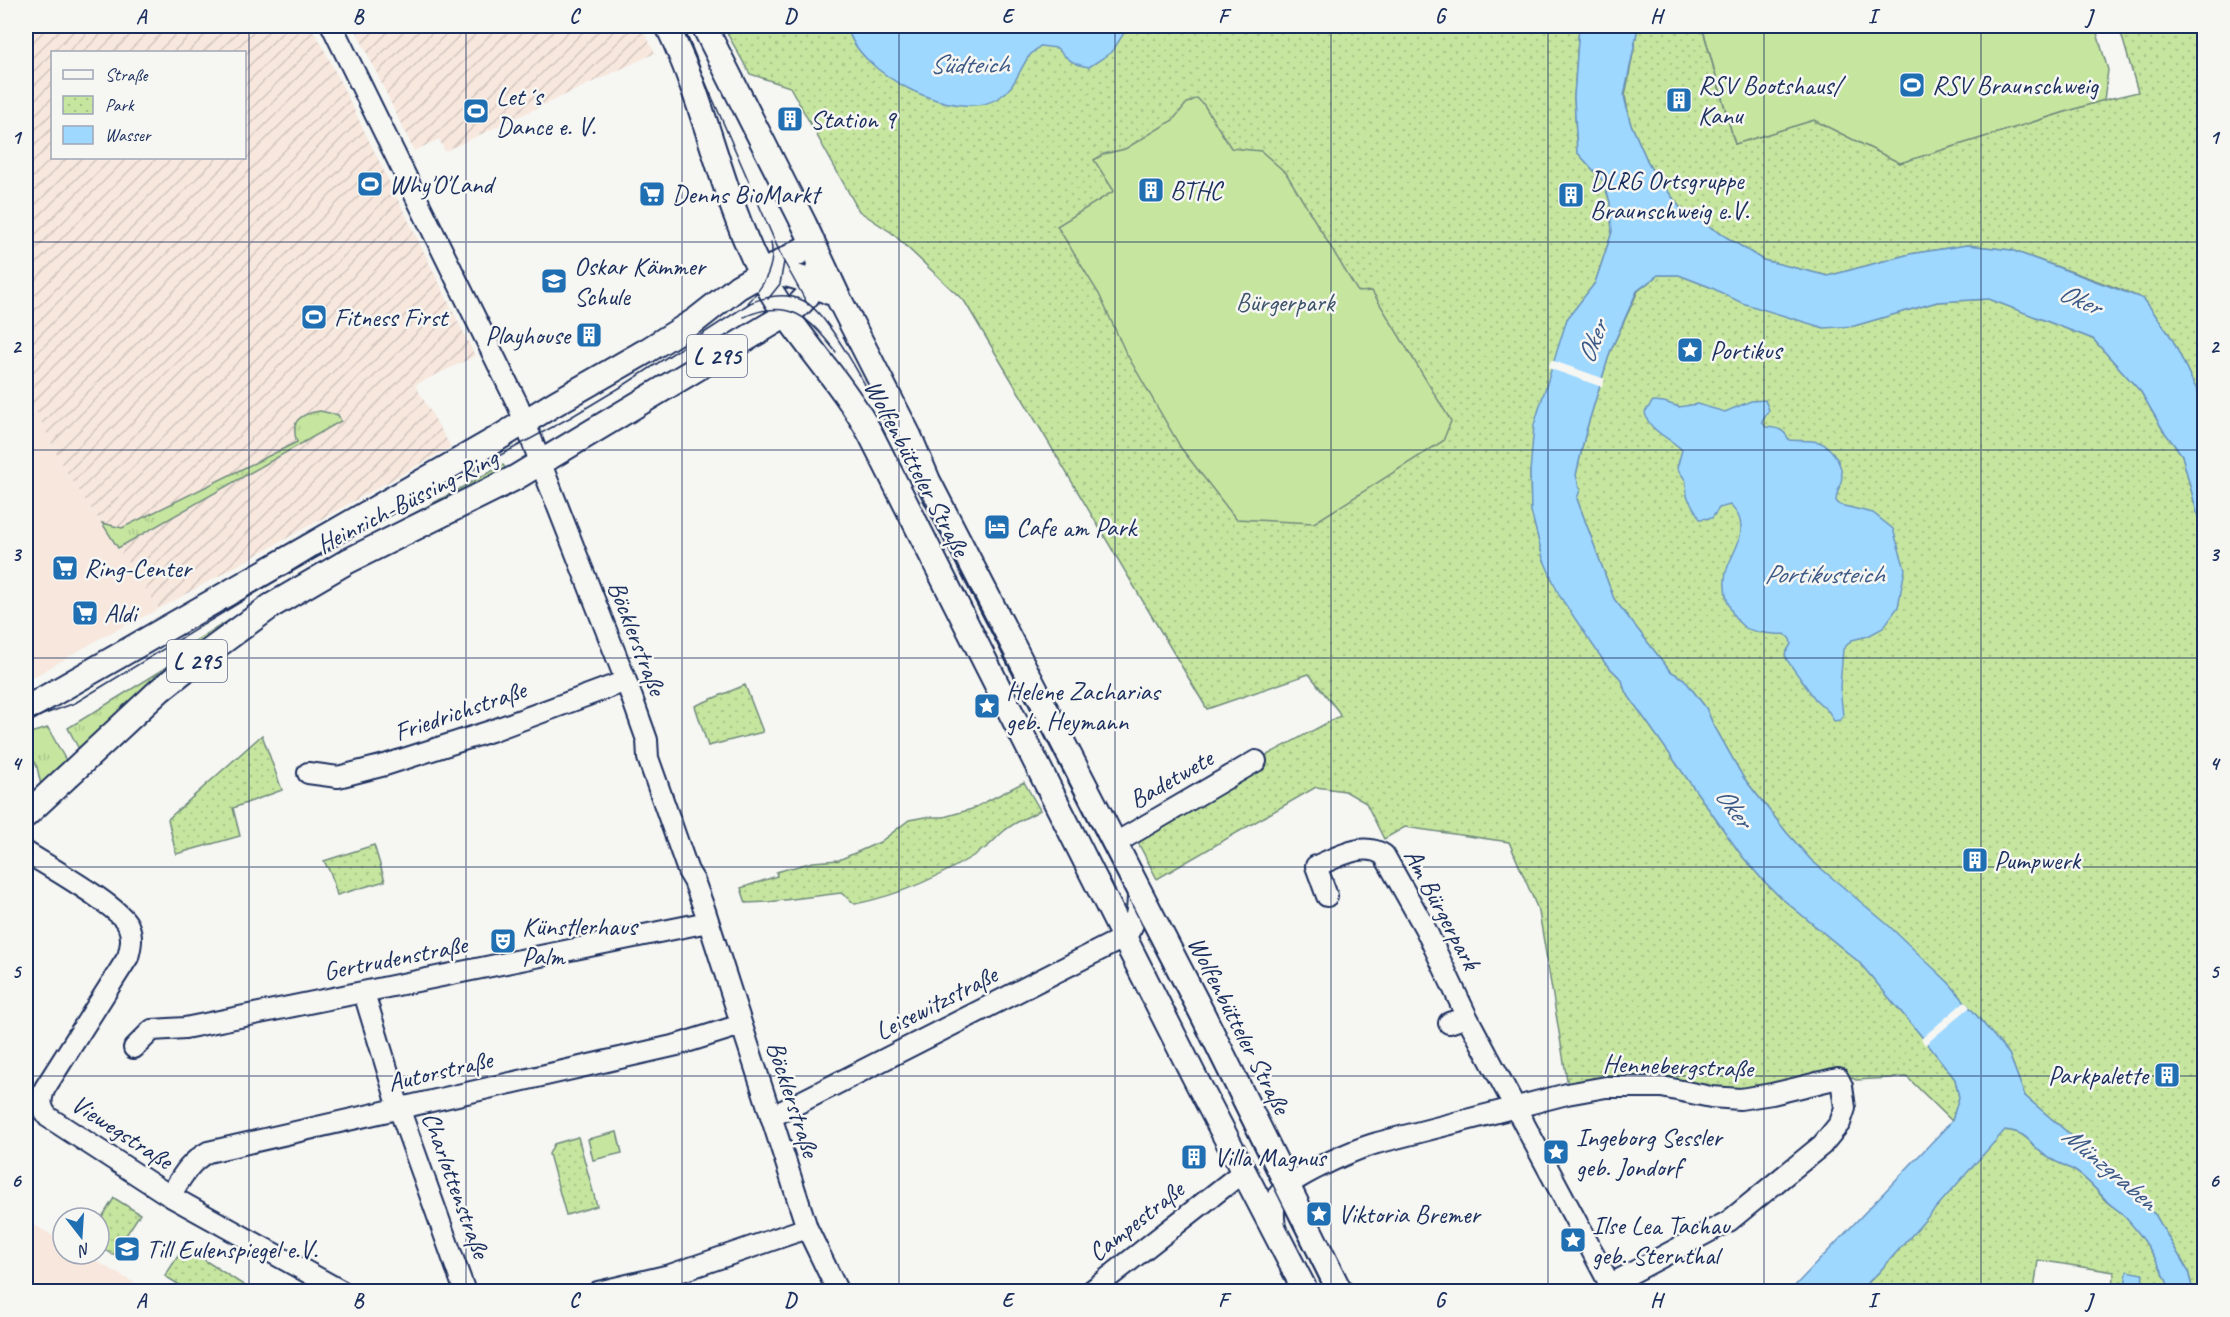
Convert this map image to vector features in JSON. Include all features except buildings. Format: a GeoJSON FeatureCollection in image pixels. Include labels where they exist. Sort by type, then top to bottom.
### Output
{"type":"FeatureCollection","features":[{"type":"Feature","properties":{"kind":"main road","name":"Wolfenbütteler Straße"},"geometry":{"type":"LineString","coordinates":[[668,26],[692,82],[743,234],[760,272],[786,315],[840,384],[862,419],[1306,1292]]}},
{"type":"Feature","properties":{"kind":"main road","name":"Wolfenbütteler Straße"},"geometry":{"type":"LineString","coordinates":[[704,26],[909,436],[933,491],[1340,1292]]}},
{"type":"Feature","properties":{"kind":"main road","name":"Heinrich-Büssing-Ring"},"geometry":{"type":"LineString","coordinates":[[26,709],[525,423],[677,332],[760,272],[816,252],[815,284],[804,301],[786,315],[622,412],[540,464],[479,497],[348,561],[272,606],[160,690],[26,815]]}},
{"type":"Feature","properties":{"kind":"main road"},"geometry":{"type":"LineString","coordinates":[[760,272],[787,274],[815,284],[839,299]]}},
{"type":"Feature","properties":{"kind":"street","name":"Böcklerstraße"},"geometry":{"type":"LineString","coordinates":[[332,26],[515,398],[525,423],[626,681],[647,740],[648,758],[688,871],[702,901],[807,1228],[837,1292]]}},
{"type":"Feature","properties":{"kind":"street","name":"Friedrichstraße"},"geometry":{"type":"LineString","coordinates":[[308,773],[338,777],[385,765],[482,734],[626,681]]}},
{"type":"Feature","properties":{"kind":"street","name":"Badetwete"},"geometry":{"type":"LineString","coordinates":[[1114,844],[1256,761]]}},
{"type":"Feature","properties":{"kind":"street","name":"Am Bürgerpark"},"geometry":{"type":"LineString","coordinates":[[1327,896],[1316,866],[1359,849],[1375,849],[1384,855],[1425,927],[1458,1020],[1517,1107]]}},
{"type":"Feature","properties":{"kind":"street","name":"Viewegstraße"},"geometry":{"type":"LineString","coordinates":[[26,852],[108,905],[124,919],[131,936],[128,957],[45,1088],[41,1105],[43,1112],[170,1196],[343,1292]]}},
{"type":"Feature","properties":{"kind":"street"},"geometry":{"type":"LineString","coordinates":[[1125,937],[1134,925],[1137,915],[1138,891]]}},
{"type":"Feature","properties":{"kind":"street","name":"Gertrudenstraße"},"geometry":{"type":"LineString","coordinates":[[134,1048],[152,1030],[184,1028],[708,922]]}},
{"type":"Feature","properties":{"kind":"street","name":"Leisewitzstraße"},"geometry":{"type":"LineString","coordinates":[[771,1117],[1125,937]]}},
{"type":"Feature","properties":{"kind":"street","name":"Charlottenstraße"},"geometry":{"type":"LineString","coordinates":[[364,993],[399,1108],[465,1292]]}},
{"type":"Feature","properties":{"kind":"street","name":"Autorstraße"},"geometry":{"type":"LineString","coordinates":[[170,1196],[196,1158],[208,1152],[677,1045],[741,1025]]}},
{"type":"Feature","properties":{"kind":"street","name":"Hennebergstraße"},"geometry":{"type":"LineString","coordinates":[[1288,1186],[1354,1150],[1567,1094],[1606,1087],[1662,1087],[1711,1097],[1740,1099],[1772,1094],[1838,1078],[1842,1086],[1845,1108],[1840,1123],[1822,1145],[1730,1221],[1613,1288]]}},
{"type":"Feature","properties":{"kind":"street"},"geometry":{"type":"LineString","coordinates":[[1517,1107],[1613,1288]]}},
{"type":"Feature","properties":{"kind":"street","name":"Campestraße"},"geometry":{"type":"LineString","coordinates":[[1090,1292],[1244,1171]]}},
{"type":"Feature","properties":{"kind":"street","name":"Wolfenbütteler Straße"},"geometry":{"type":"LineString","coordinates":[[1275,1229],[1274,1205],[1278,1196],[1288,1186]]}},
{"type":"Feature","properties":{"kind":"street"},"geometry":{"type":"LineString","coordinates":[[598,1292],[670,1275],[807,1228]]}},
{"type":"Feature","properties":{"kind":"shaded area"},"geometry":{"type":"Polygon","coordinates":[[[26,26],[310,26],[321,43],[475,356],[415,385],[451,447],[159,609],[62,465],[26,390],[26,26]]]}},
{"type":"Feature","properties":{"kind":"shaded area"},"geometry":{"type":"Polygon","coordinates":[[[354,26],[641,26],[655,53],[445,151],[439,139],[414,151],[354,26]]]}},
{"type":"Feature","properties":{"kind":"shaded area"},"geometry":{"type":"Polygon","coordinates":[[[26,390],[62,465],[159,609],[106,635],[37,675],[26,678],[26,390]]]}},
{"type":"Feature","properties":{"kind":"shaded area"},"geometry":{"type":"Polygon","coordinates":[[[26,1220],[51,1235],[51,1266],[105,1266],[148,1291],[26,1291],[26,1220]]]}},
{"type":"Feature","properties":{"kind":"green space","name":"Bürgerpark"},"geometry":{"type":"Polygon","coordinates":[[[723,26],[1579,26],[1574,97],[1577,152],[1603,181],[1610,202],[1612,232],[1595,283],[1567,319],[1530,472],[1531,510],[1543,558],[1605,663],[1622,680],[1625,691],[1742,856],[1780,897],[1859,962],[1955,1079],[1959,1097],[1952,1121],[1907,1077],[1856,1080],[1839,1070],[1742,1090],[1568,1086],[1539,912],[1509,842],[1405,827],[1384,839],[1366,803],[1345,791],[1316,787],[1157,879],[1133,833],[1256,761],[1340,716],[1338,711],[1309,674],[1207,709],[965,302],[892,233],[859,211],[790,87],[750,74],[723,26]]]}},
{"type":"Feature","properties":{"kind":"green space"},"geometry":{"type":"Polygon","coordinates":[[[1640,26],[1716,26],[1703,30],[1735,144],[1814,120],[1900,163],[2104,100],[2138,92],[2119,26],[2204,26],[2204,405],[2171,337],[2144,299],[2117,288],[2011,250],[1967,245],[1910,254],[1828,276],[1763,260],[1681,209],[1650,167],[1630,122],[1625,96],[1640,26]]]}},
{"type":"Feature","properties":{"kind":"green space","name":"RSV Braunschweig"},"geometry":{"type":"Polygon","coordinates":[[[1716,26],[2095,26],[2108,70],[2104,100],[1900,163],[1814,120],[1735,144],[1703,29],[1716,26]]]}},
{"type":"Feature","properties":{"kind":"green space"},"geometry":{"type":"Polygon","coordinates":[[[1197,98],[1204,105],[1231,148],[1261,151],[1286,173],[1358,292],[1372,291],[1451,421],[1443,441],[1314,523],[1236,519],[1181,448],[1125,351],[1099,294],[1057,226],[1114,191],[1094,160],[1104,154],[1125,149],[1173,120],[1187,103],[1197,98]]]}},
{"type":"Feature","properties":{"kind":"green space"},"geometry":{"type":"Polygon","coordinates":[[[1658,275],[1679,275],[1710,287],[1854,326],[1937,302],[1989,299],[2093,339],[2141,392],[2163,430],[2182,455],[2204,539],[2202,656],[2204,1291],[2193,1291],[2188,1271],[2156,1216],[2074,1138],[2025,1096],[2009,1054],[1949,983],[1811,860],[1787,833],[1743,777],[1706,708],[1684,679],[1670,671],[1614,599],[1577,499],[1576,475],[1586,431],[1610,352],[1638,291],[1658,275]]]}},
{"type":"Feature","properties":{"kind":"green space"},"geometry":{"type":"Polygon","coordinates":[[[320,411],[338,415],[341,421],[118,548],[102,523],[122,528],[297,442],[295,429],[298,420],[307,414],[320,411]]]}},
{"type":"Feature","properties":{"kind":"green space"},"geometry":{"type":"Polygon","coordinates":[[[503,465],[506,469],[415,514],[82,755],[68,728],[179,660],[175,653],[334,557],[503,465]]]}},
{"type":"Feature","properties":{"kind":"green space"},"geometry":{"type":"Polygon","coordinates":[[[745,685],[763,732],[708,746],[695,706],[745,685]]]}},
{"type":"Feature","properties":{"kind":"green space"},"geometry":{"type":"Polygon","coordinates":[[[48,728],[69,766],[41,785],[37,767],[26,745],[26,734],[48,728]]]}},
{"type":"Feature","properties":{"kind":"green space"},"geometry":{"type":"Polygon","coordinates":[[[262,735],[282,790],[233,808],[240,836],[176,854],[168,819],[262,735]]]}},
{"type":"Feature","properties":{"kind":"green space"},"geometry":{"type":"Polygon","coordinates":[[[1024,782],[1040,810],[1008,828],[972,857],[924,882],[890,895],[855,904],[841,893],[746,903],[741,888],[777,876],[776,872],[813,862],[839,860],[880,842],[909,820],[944,817],[972,809],[1024,782]]]}},
{"type":"Feature","properties":{"kind":"green space"},"geometry":{"type":"Polygon","coordinates":[[[374,845],[385,881],[337,895],[331,874],[324,861],[374,845]]]}},
{"type":"Feature","properties":{"kind":"green space"},"geometry":{"type":"Polygon","coordinates":[[[2004,1130],[2024,1136],[2040,1152],[2079,1174],[2091,1184],[2136,1229],[2150,1248],[2171,1291],[2113,1291],[2114,1272],[2038,1260],[2034,1291],[1859,1292],[2004,1130]]]}},
{"type":"Feature","properties":{"kind":"green space"},"geometry":{"type":"Polygon","coordinates":[[[617,1132],[622,1153],[593,1160],[588,1139],[617,1132]]]}},
{"type":"Feature","properties":{"kind":"green space"},"geometry":{"type":"Polygon","coordinates":[[[578,1137],[597,1206],[566,1215],[549,1154],[554,1144],[578,1137]]]}},
{"type":"Feature","properties":{"kind":"green space"},"geometry":{"type":"Polygon","coordinates":[[[114,1198],[140,1214],[113,1255],[111,1254],[111,1206],[109,1206],[114,1198]]]}},
{"type":"Feature","properties":{"kind":"green space"},"geometry":{"type":"Polygon","coordinates":[[[184,1247],[253,1291],[201,1291],[195,1288],[189,1291],[165,1276],[184,1247]]]}},
{"type":"Feature","properties":{"kind":"water","name":"Südteich"},"geometry":{"type":"Polygon","coordinates":[[[847,26],[1132,26],[1127,28],[1112,52],[1089,67],[1071,61],[1057,48],[1040,46],[1028,57],[1013,84],[1000,97],[982,104],[960,105],[936,100],[888,77],[854,44],[847,26]]]}},
{"type":"Feature","properties":{"kind":"water","name":"Oker"},"geometry":{"type":"Polygon","coordinates":[[[1579,26],[1640,26],[1624,96],[1630,122],[1650,167],[1681,209],[1763,260],[1828,276],[1910,254],[1967,245],[2011,250],[2144,299],[2171,337],[2204,405],[2204,539],[2182,455],[2163,430],[2141,392],[2093,339],[1989,299],[1937,302],[1854,326],[1824,328],[1742,303],[1679,275],[1658,275],[1637,291],[1610,352],[1586,431],[1576,475],[1580,490],[1577,499],[1614,599],[1670,671],[1684,679],[1706,708],[1743,777],[1811,860],[1888,925],[1949,983],[2009,1054],[2025,1096],[2074,1138],[2156,1216],[2188,1271],[2193,1291],[2171,1291],[2156,1259],[2136,1229],[2083,1177],[2040,1152],[2020,1133],[2005,1130],[1879,1272],[1859,1291],[1790,1291],[1952,1121],[1959,1097],[1955,1079],[1859,962],[1780,897],[1742,856],[1625,691],[1622,680],[1605,663],[1559,595],[1543,558],[1531,511],[1530,472],[1534,425],[1567,319],[1595,283],[1612,232],[1610,202],[1603,181],[1577,152],[1574,97],[1579,26]]]}},
{"type":"Feature","properties":{"kind":"water","name":"Portikusteich"},"geometry":{"type":"Polygon","coordinates":[[[1765,400],[1769,410],[1762,422],[1766,427],[1780,430],[1789,440],[1819,442],[1829,448],[1837,459],[1842,476],[1836,501],[1840,505],[1873,513],[1893,529],[1905,569],[1898,607],[1883,628],[1868,636],[1852,640],[1843,649],[1840,687],[1843,716],[1840,720],[1834,721],[1787,660],[1785,654],[1791,644],[1785,634],[1747,629],[1734,616],[1726,595],[1725,580],[1740,535],[1741,525],[1738,516],[1730,505],[1719,508],[1712,518],[1700,519],[1687,496],[1686,481],[1677,468],[1682,450],[1650,424],[1645,412],[1653,401],[1679,407],[1697,404],[1725,412],[1751,401],[1765,400]]]}},
{"type":"Feature","properties":{"kind":"water"},"geometry":{"type":"Polygon","coordinates":[[[2204,635],[2204,883],[2202,656],[2204,635]]]}},
{"type":"Feature","properties":{"kind":"water"},"geometry":{"type":"Polygon","coordinates":[[[2127,1271],[2143,1274],[2142,1284],[2153,1286],[2153,1291],[2135,1291],[2135,1288],[2125,1287],[2127,1271]]]}},
{"type":"Feature","properties":{"kind":"pier"},"geometry":{"type":"Polygon","coordinates":[[[1551,360],[1605,379],[1602,387],[1548,368],[1551,360]]]}},
{"type":"Feature","properties":{"kind":"pier"},"geometry":{"type":"Polygon","coordinates":[[[1965,1001],[1970,1007],[1925,1045],[1921,1039],[1965,1001]]]}},
{"type":"Feature","properties":{"kind":"tram line"},"geometry":{"type":"LineString","coordinates":[[681,26],[783,260],[808,305]]}},
{"type":"Feature","properties":{"kind":"tram line"},"geometry":{"type":"LineString","coordinates":[[748,303],[759,290],[767,275],[772,259],[771,242]]}},
{"type":"Feature","properties":{"kind":"tram line"},"geometry":{"type":"LineString","coordinates":[[768,299],[780,284],[784,262]]}},
{"type":"Feature","properties":{"kind":"tram line"},"geometry":{"type":"LineString","coordinates":[[26,721],[75,703],[336,544],[571,417],[750,303],[777,296],[804,301],[830,328],[873,399],[1199,1036],[1326,1292]]}},
{"type":"Feature","properties":{"kind":"tram line"},"geometry":{"type":"LineString","coordinates":[[744,317],[774,309],[797,314],[817,329],[836,352]]}},
{"type":"Feature","properties":{"kind":"place","name":"RSV Braunschweig"},"geometry":{"type":"Point","coordinates":[1912,85]}},
{"type":"Feature","properties":{"kind":"place","name":"RSV Bootshaus/ Kanu"},"geometry":{"type":"Point","coordinates":[1679,100]}},
{"type":"Feature","properties":{"kind":"place","name":"Let´s Dance e. V."},"geometry":{"type":"Point","coordinates":[476,111]}},
{"type":"Feature","properties":{"kind":"place","name":"Station 9"},"geometry":{"type":"Point","coordinates":[790,119]}},
{"type":"Feature","properties":{"kind":"place","name":"Why'O'Land"},"geometry":{"type":"Point","coordinates":[370,184]}},
{"type":"Feature","properties":{"kind":"place","name":"BTHC"},"geometry":{"type":"Point","coordinates":[1151,190]}},
{"type":"Feature","properties":{"kind":"place","name":"Denns BioMarkt"},"geometry":{"type":"Point","coordinates":[652,194]}},
{"type":"Feature","properties":{"kind":"place","name":"DLRG Ortsgruppe Braunschweig e.V."},"geometry":{"type":"Point","coordinates":[1571,195]}},
{"type":"Feature","properties":{"kind":"place","name":"Oskar Kämmer Schule"},"geometry":{"type":"Point","coordinates":[554,281]}},
{"type":"Feature","properties":{"kind":"place","name":"Fitness First"},"geometry":{"type":"Point","coordinates":[314,317]}},
{"type":"Feature","properties":{"kind":"place","name":"Playhouse"},"geometry":{"type":"Point","coordinates":[589,335]}},
{"type":"Feature","properties":{"kind":"place","name":"Portikus"},"geometry":{"type":"Point","coordinates":[1690,350]}},
{"type":"Feature","properties":{"kind":"place","name":"Cafe am Park"},"geometry":{"type":"Point","coordinates":[997,527]}},
{"type":"Feature","properties":{"kind":"place","name":"Ring-Center"},"geometry":{"type":"Point","coordinates":[65,568]}},
{"type":"Feature","properties":{"kind":"place","name":"Aldi"},"geometry":{"type":"Point","coordinates":[85,613]}},
{"type":"Feature","properties":{"kind":"place","name":"Helene Zacharias geb. Heymann"},"geometry":{"type":"Point","coordinates":[987,706]}},
{"type":"Feature","properties":{"kind":"place","name":"Pumpwerk"},"geometry":{"type":"Point","coordinates":[1975,860]}},
{"type":"Feature","properties":{"kind":"place","name":"Künstlerhaus Palm"},"geometry":{"type":"Point","coordinates":[503,941]}},
{"type":"Feature","properties":{"kind":"place","name":"Parkpalette"},"geometry":{"type":"Point","coordinates":[2167,1075]}},
{"type":"Feature","properties":{"kind":"place","name":"Ingeborg Sessler geb. Jondorf"},"geometry":{"type":"Point","coordinates":[1556,1152]}},
{"type":"Feature","properties":{"kind":"place","name":"Villa Magnus"},"geometry":{"type":"Point","coordinates":[1194,1157]}},
{"type":"Feature","properties":{"kind":"place","name":"Viktoria Bremer"},"geometry":{"type":"Point","coordinates":[1319,1214]}},
{"type":"Feature","properties":{"kind":"place","name":"Ilse Lea Tachau geb. Sternthal"},"geometry":{"type":"Point","coordinates":[1573,1240]}},
{"type":"Feature","properties":{"kind":"place","name":"Till Eulenspiegel e.V."},"geometry":{"type":"Point","coordinates":[127,1249]}},
{"type":"Feature","properties":{"kind":"water label","name":"Münzgraben"},"geometry":{"type":"Point","coordinates":[2110,1168]}}]}
